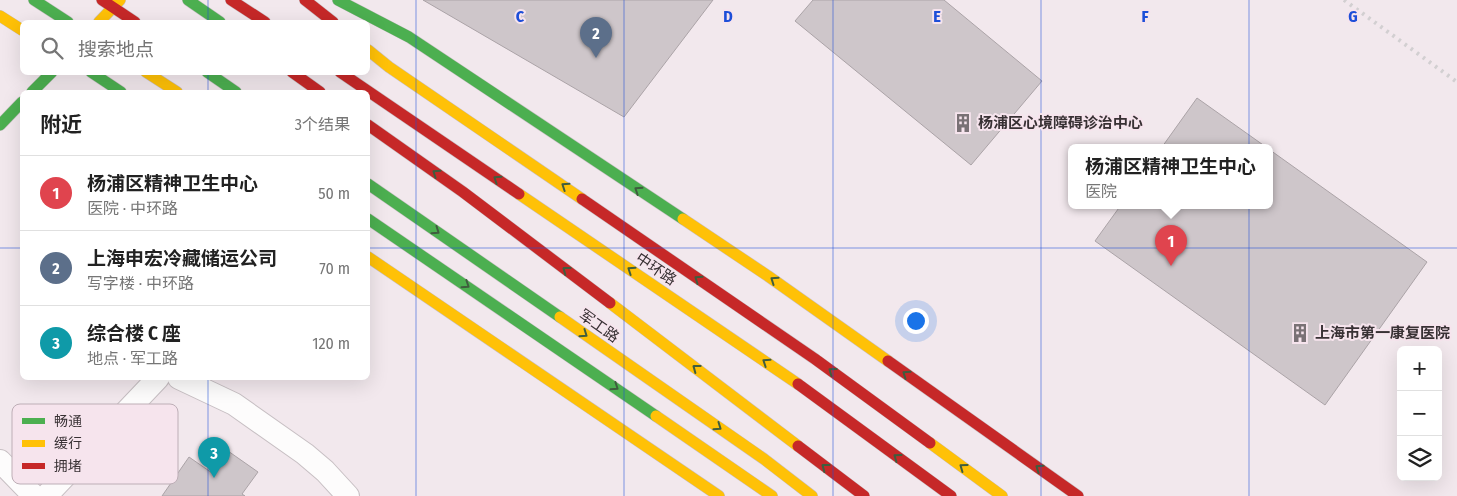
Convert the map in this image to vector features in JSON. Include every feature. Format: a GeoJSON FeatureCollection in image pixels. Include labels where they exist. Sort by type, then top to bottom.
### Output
{"type":"FeatureCollection","features":[{"type":"Feature","properties":{"kind":"main road"},"geometry":{"type":"LineString","coordinates":[[34,0],[65,20]]}},
{"type":"Feature","properties":{"kind":"main road"},"geometry":{"type":"LineString","coordinates":[[102,0],[116,4],[133,20]]}},
{"type":"Feature","properties":{"kind":"main road"},"geometry":{"type":"LineString","coordinates":[[188,0],[217,20]]}},
{"type":"Feature","properties":{"kind":"main road"},"geometry":{"type":"LineString","coordinates":[[231,0],[262,20]]}},
{"type":"Feature","properties":{"kind":"main road"},"geometry":{"type":"LineString","coordinates":[[305,0],[330,20]]}},
{"type":"Feature","properties":{"kind":"main road"},"geometry":{"type":"LineString","coordinates":[[338,0],[409,37],[768,276],[1078,496]]}},
{"type":"Feature","properties":{"kind":"main road"},"geometry":{"type":"LineString","coordinates":[[101,20],[116,4]]}},
{"type":"Feature","properties":{"kind":"main road"},"geometry":{"type":"LineString","coordinates":[[0,16],[20,29]]}},
{"type":"Feature","properties":{"kind":"main road"},"geometry":{"type":"LineString","coordinates":[[370,52],[389,67],[815,359],[1002,496]]}},
{"type":"Feature","properties":{"kind":"main road"},"geometry":{"type":"LineString","coordinates":[[34,90],[49,75]]}},
{"type":"Feature","properties":{"kind":"main road"},"geometry":{"type":"LineString","coordinates":[[96,75],[118,90]]}},
{"type":"Feature","properties":{"kind":"main road"},"geometry":{"type":"LineString","coordinates":[[151,75],[174,90]]}},
{"type":"Feature","properties":{"kind":"main road"},"geometry":{"type":"LineString","coordinates":[[211,75],[233,90]]}},
{"type":"Feature","properties":{"kind":"main road"},"geometry":{"type":"LineString","coordinates":[[296,75],[317,90]]}},
{"type":"Feature","properties":{"kind":"main road","name":"中环路"},"geometry":{"type":"LineString","coordinates":[[344,75],[366,90]]}},
{"type":"Feature","properties":{"kind":"main road","name":"中环路"},"geometry":{"type":"LineString","coordinates":[[370,92],[797,383],[951,496]]}},
{"type":"Feature","properties":{"kind":"main road"},"geometry":{"type":"LineString","coordinates":[[0,125],[20,104]]}},
{"type":"Feature","properties":{"kind":"main road"},"geometry":{"type":"LineString","coordinates":[[370,126],[471,198],[864,496]]}},
{"type":"Feature","properties":{"kind":"main road","name":"军工路"},"geometry":{"type":"LineString","coordinates":[[370,185],[764,459],[812,496]]}},
{"type":"Feature","properties":{"kind":"main road"},"geometry":{"type":"LineString","coordinates":[[370,220],[772,496]]}},
{"type":"Feature","properties":{"kind":"main road"},"geometry":{"type":"LineString","coordinates":[[370,258],[720,496]]}},
{"type":"Feature","properties":{"kind":"lane"},"geometry":{"type":"LineString","coordinates":[[133,404],[156,380]]}},
{"type":"Feature","properties":{"kind":"lane"},"geometry":{"type":"LineString","coordinates":[[183,380],[203,388],[242,410],[305,454],[325,471],[348,496]]}},
{"type":"Feature","properties":{"kind":"lane"},"geometry":{"type":"LineString","coordinates":[[0,462],[12,474]]}},
{"type":"Feature","properties":{"kind":"lane"},"geometry":{"type":"LineString","coordinates":[[22,484],[34,496]]}},
{"type":"Feature","properties":{"kind":"lane"},"geometry":{"type":"LineString","coordinates":[[46,496],[57,484]]}},
{"type":"Feature","properties":{"kind":"building"},"geometry":{"type":"Polygon","coordinates":[[[423,0],[713,0],[624,117],[423,0]]]}},
{"type":"Feature","properties":{"kind":"building","name":"杨浦区心境障碍诊治中心"},"geometry":{"type":"Polygon","coordinates":[[[813,0],[944,0],[1042,81],[971,165],[795,21],[813,0]]]}},
{"type":"Feature","properties":{"kind":"building"},"geometry":{"type":"Polygon","coordinates":[[[1197,98],[1262,144],[1164,144],[1197,98]]]}},
{"type":"Feature","properties":{"kind":"building","name":"上海市第一康复医院"},"geometry":{"type":"Polygon","coordinates":[[[1273,152],[1427,262],[1325,405],[1095,241],[1118,209],[1273,209],[1273,152]]]}},
{"type":"Feature","properties":{"kind":"building"},"geometry":{"type":"Polygon","coordinates":[[[228,451],[258,472],[242,494],[245,496],[162,496],[170,484],[178,484],[178,473],[189,457],[212,473],[228,451]]]}},
{"type":"Feature","properties":{"kind":"railway"},"geometry":{"type":"LineString","coordinates":[[1344,0],[1457,82]]}},
{"type":"Feature","properties":{"kind":"traffic: fast"},"geometry":{"type":"LineString","coordinates":[[34,0],[65,20]]}},
{"type":"Feature","properties":{"kind":"traffic: fast"},"geometry":{"type":"LineString","coordinates":[[188,0],[217,20]]}},
{"type":"Feature","properties":{"kind":"traffic: fast"},"geometry":{"type":"LineString","coordinates":[[338,0],[409,37],[683,219]]}},
{"type":"Feature","properties":{"kind":"traffic: fast"},"geometry":{"type":"LineString","coordinates":[[34,90],[49,75]]}},
{"type":"Feature","properties":{"kind":"traffic: fast"},"geometry":{"type":"LineString","coordinates":[[96,75],[118,90]]}},
{"type":"Feature","properties":{"kind":"traffic: fast"},"geometry":{"type":"LineString","coordinates":[[211,75],[233,90]]}},
{"type":"Feature","properties":{"kind":"traffic: fast"},"geometry":{"type":"LineString","coordinates":[[0,125],[20,104]]}},
{"type":"Feature","properties":{"kind":"traffic: fast"},"geometry":{"type":"LineString","coordinates":[[370,185],[560,317]]}},
{"type":"Feature","properties":{"kind":"traffic: fast"},"geometry":{"type":"LineString","coordinates":[[370,220],[656,416]]}},
{"type":"Feature","properties":{"kind":"traffic: slow"},"geometry":{"type":"LineString","coordinates":[[101,20],[120,0]]}},
{"type":"Feature","properties":{"kind":"traffic: slow"},"geometry":{"type":"LineString","coordinates":[[0,16],[20,29]]}},
{"type":"Feature","properties":{"kind":"traffic: slow"},"geometry":{"type":"LineString","coordinates":[[370,52],[389,67],[582,199]]}},
{"type":"Feature","properties":{"kind":"traffic: slow"},"geometry":{"type":"LineString","coordinates":[[151,75],[174,90]]}},
{"type":"Feature","properties":{"kind":"traffic: slow"},"geometry":{"type":"LineString","coordinates":[[519,194],[798,384]]}},
{"type":"Feature","properties":{"kind":"traffic: slow"},"geometry":{"type":"LineString","coordinates":[[683,219],[768,276],[888,361]]}},
{"type":"Feature","properties":{"kind":"traffic: slow"},"geometry":{"type":"LineString","coordinates":[[370,258],[719,496]]}},
{"type":"Feature","properties":{"kind":"traffic: slow"},"geometry":{"type":"LineString","coordinates":[[610,303],[798,446]]}},
{"type":"Feature","properties":{"kind":"traffic: slow"},"geometry":{"type":"LineString","coordinates":[[560,317],[764,459],[812,496]]}},
{"type":"Feature","properties":{"kind":"traffic: slow"},"geometry":{"type":"LineString","coordinates":[[656,416],[772,496]]}},
{"type":"Feature","properties":{"kind":"traffic: slow"},"geometry":{"type":"LineString","coordinates":[[930,443],[1002,496]]}},
{"type":"Feature","properties":{"kind":"traffic: jam"},"geometry":{"type":"LineString","coordinates":[[102,0],[132,20]]}},
{"type":"Feature","properties":{"kind":"traffic: jam"},"geometry":{"type":"LineString","coordinates":[[231,0],[262,20]]}},
{"type":"Feature","properties":{"kind":"traffic: jam"},"geometry":{"type":"LineString","coordinates":[[305,0],[330,20]]}},
{"type":"Feature","properties":{"kind":"traffic: jam"},"geometry":{"type":"LineString","coordinates":[[296,75],[317,90]]}},
{"type":"Feature","properties":{"kind":"traffic: jam"},"geometry":{"type":"LineString","coordinates":[[344,75],[366,90]]}},
{"type":"Feature","properties":{"kind":"traffic: jam"},"geometry":{"type":"LineString","coordinates":[[370,92],[519,194]]}},
{"type":"Feature","properties":{"kind":"traffic: jam"},"geometry":{"type":"LineString","coordinates":[[370,126],[463,192],[610,303]]}},
{"type":"Feature","properties":{"kind":"traffic: jam"},"geometry":{"type":"LineString","coordinates":[[582,199],[815,359],[930,443]]}},
{"type":"Feature","properties":{"kind":"traffic: jam"},"geometry":{"type":"LineString","coordinates":[[888,361],[1078,496]]}},
{"type":"Feature","properties":{"kind":"traffic: jam"},"geometry":{"type":"LineString","coordinates":[[798,384],[951,496]]}},
{"type":"Feature","properties":{"kind":"traffic: jam"},"geometry":{"type":"LineString","coordinates":[[798,446],[864,496]]}},
{"type":"Feature","properties":{"kind":"place","name":"上海申宏冷藏储运公司"},"geometry":{"type":"Point","coordinates":[596,58]}},
{"type":"Feature","properties":{"kind":"place","name":"杨浦区心境障碍诊治中心"},"geometry":{"type":"Point","coordinates":[963,123]}},
{"type":"Feature","properties":{"kind":"place","name":"杨浦区精神卫生中心"},"geometry":{"type":"Point","coordinates":[1171,266]}},
{"type":"Feature","properties":{"kind":"place","name":"上海市第一康复医院"},"geometry":{"type":"Point","coordinates":[1300,333]}},
{"type":"Feature","properties":{"kind":"place","name":"综合楼 C 座"},"geometry":{"type":"Point","coordinates":[214,478]}}]}
